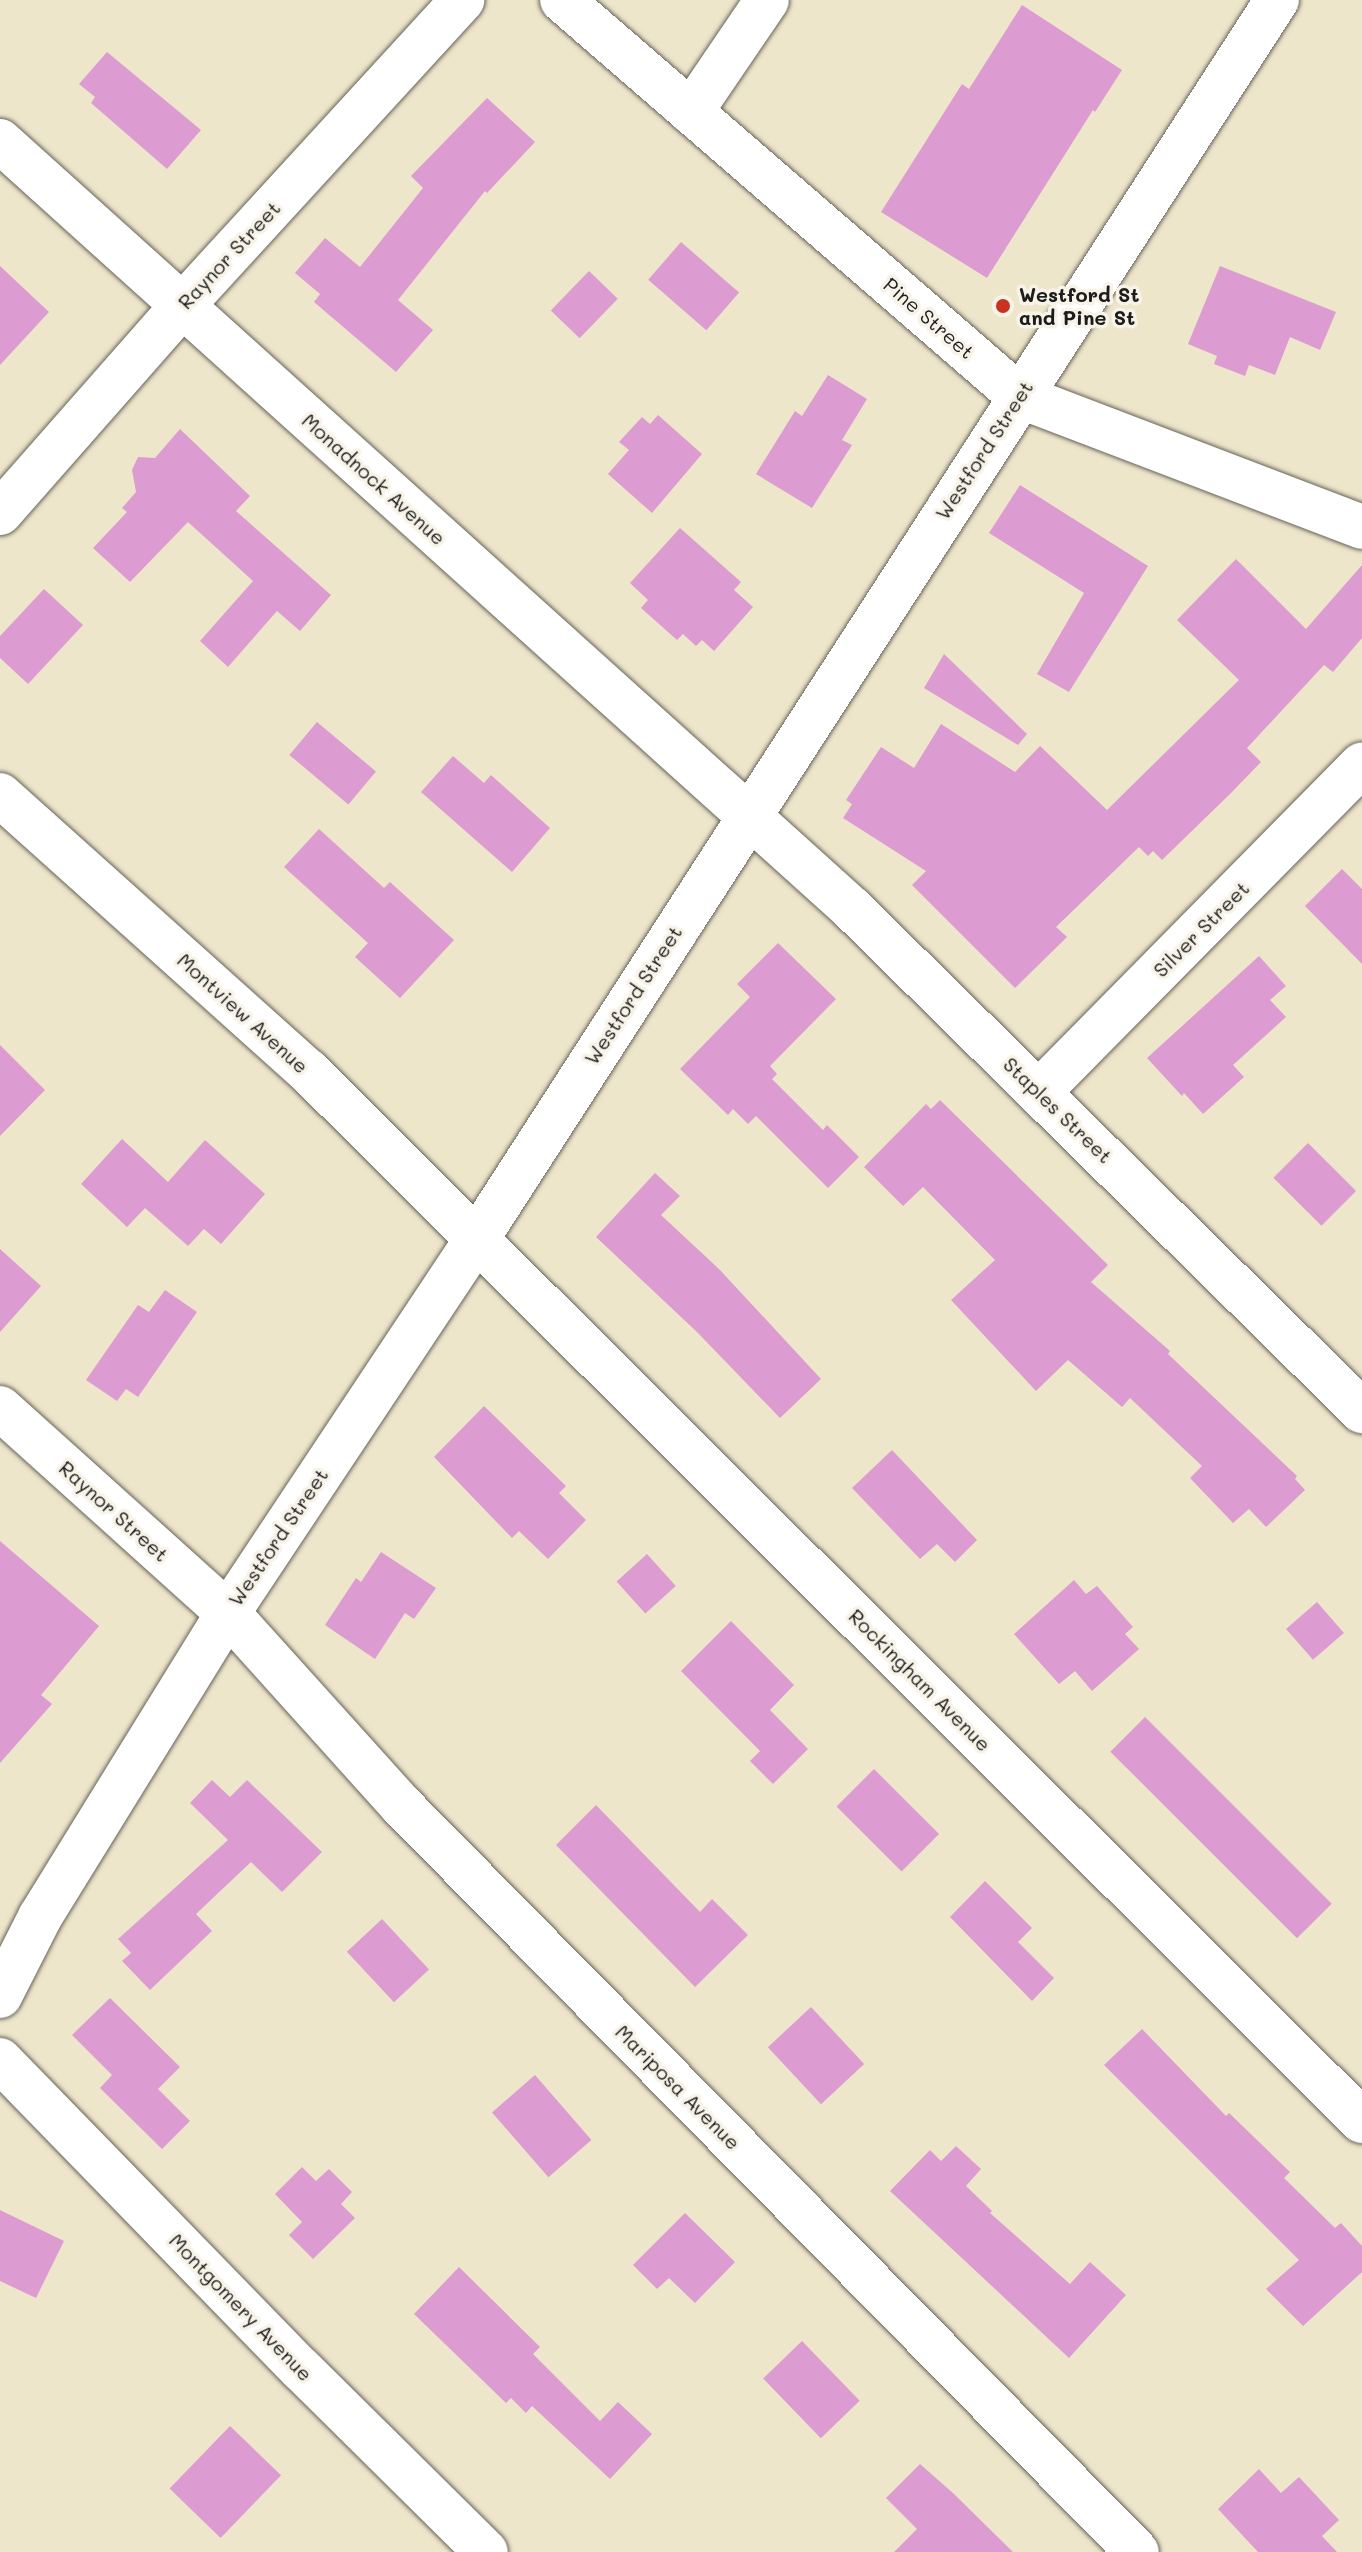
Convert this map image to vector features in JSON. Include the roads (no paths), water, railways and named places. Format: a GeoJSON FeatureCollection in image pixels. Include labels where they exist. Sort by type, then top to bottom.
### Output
{"type":"FeatureCollection","features":[{"type":"Feature","properties":{"kind":"street","name":"Raynor Street"},"geometry":{"type":"LineString","coordinates":[[0,513],[182,306],[462,0]]}},
{"type":"Feature","properties":{"kind":"street","name":"Pine Street"},"geometry":{"type":"LineString","coordinates":[[562,0],[1019,396],[1362,527]]}},
{"type":"Feature","properties":{"kind":"street"},"geometry":{"type":"LineString","coordinates":[[691,112],[767,0]]}},
{"type":"Feature","properties":{"kind":"street","name":"Westford Street"},"geometry":{"type":"LineString","coordinates":[[0,1996],[40,1917],[228,1613],[477,1239],[1277,0]]}},
{"type":"Feature","properties":{"kind":"street","name":"Monadnock Avenue"},"geometry":{"type":"LineString","coordinates":[[0,141],[748,816]]}},
{"type":"Feature","properties":{"kind":"street","name":"Silver Street"},"geometry":{"type":"LineString","coordinates":[[1039,1092],[1362,765]]}},
{"type":"Feature","properties":{"kind":"street","name":"Montview Avenue"},"geometry":{"type":"LineString","coordinates":[[0,795],[308,1071],[477,1239]]}},
{"type":"Feature","properties":{"kind":"street","name":"Staples Street"},"geometry":{"type":"LineString","coordinates":[[748,816],[852,909],[1362,1411]]}},
{"type":"Feature","properties":{"kind":"street","name":"Rockingham Avenue"},"geometry":{"type":"LineString","coordinates":[[477,1239],[1362,2121]]}},
{"type":"Feature","properties":{"kind":"street","name":"Raynor Street"},"geometry":{"type":"LineString","coordinates":[[0,1408],[228,1613]]}},
{"type":"Feature","properties":{"kind":"street","name":"Mariposa Avenue"},"geometry":{"type":"LineString","coordinates":[[228,1613],[413,1818],[1137,2552]]}},
{"type":"Feature","properties":{"kind":"street","name":"Montgomery Avenue"},"geometry":{"type":"LineString","coordinates":[[0,2060],[301,2369],[486,2552]]}},
{"type":"Feature","properties":{"kind":"place","name":"Westford St and Pine St"},"geometry":{"type":"Point","coordinates":[1003,306]}}]}
